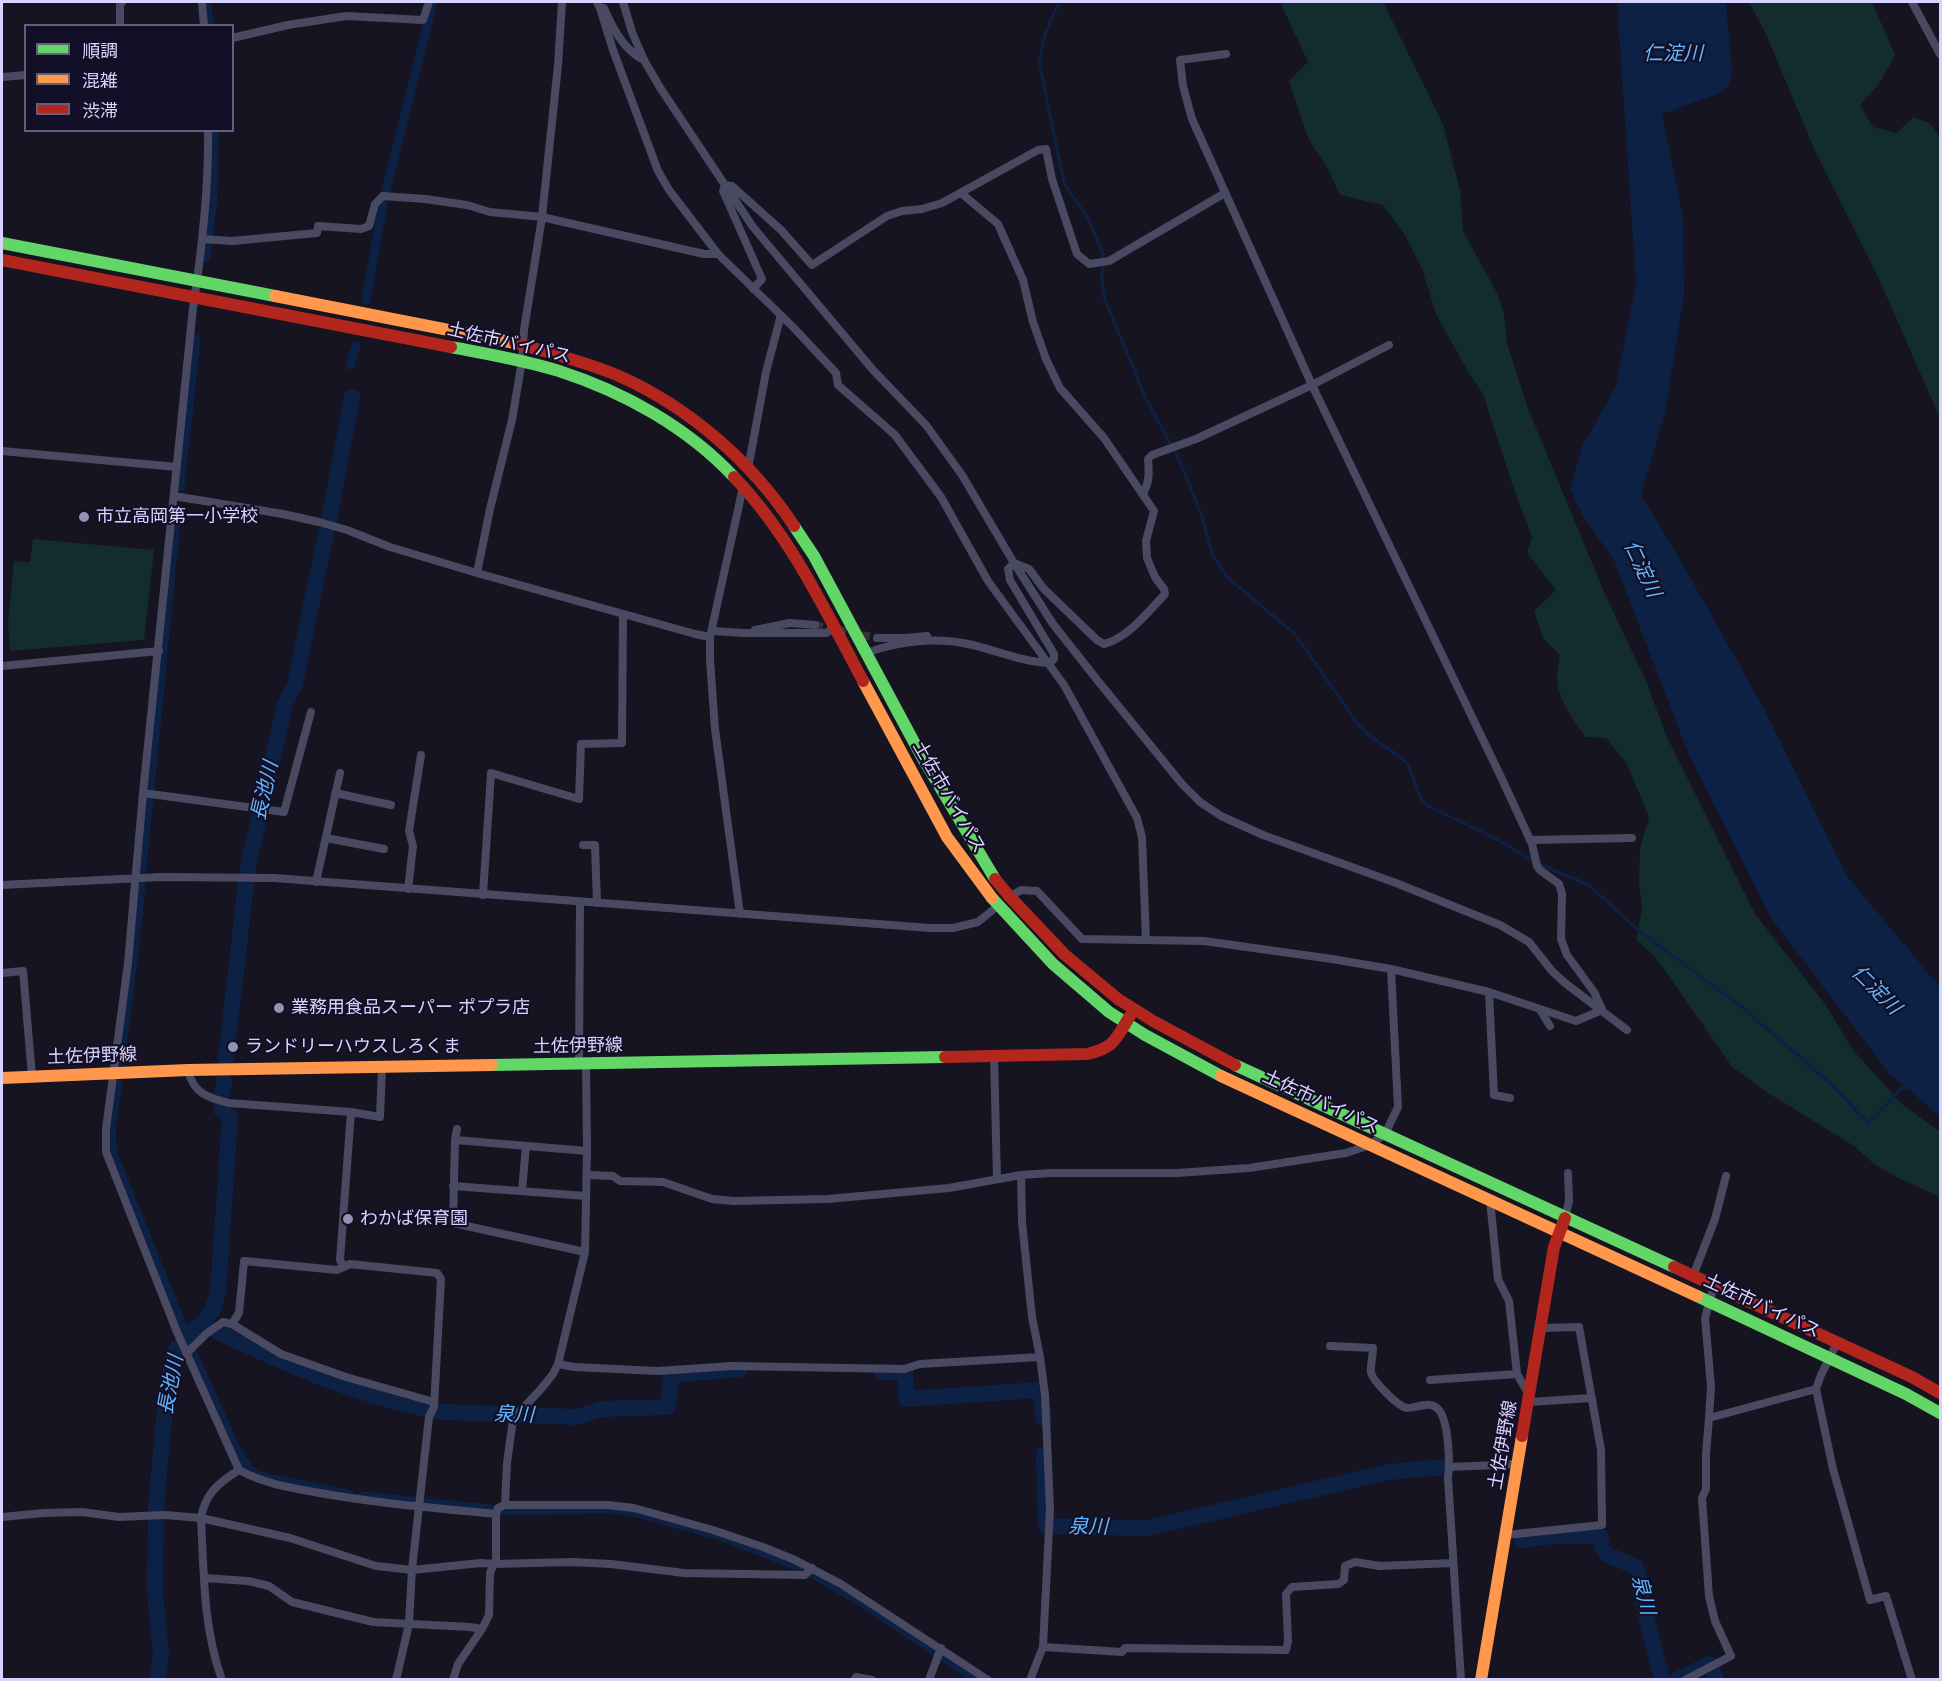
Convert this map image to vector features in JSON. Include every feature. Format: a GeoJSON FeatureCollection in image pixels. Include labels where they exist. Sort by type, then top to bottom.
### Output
{"type":"FeatureCollection","features":[{"type":"Feature","properties":{"kind":"main road","name":"土佐市バイパス"},"geometry":{"type":"LineString","coordinates":[[2,243],[522,345],[563,356],[619,376],[664,399],[702,426],[733,453],[780,504],[814,556],[922,757],[998,882],[1064,954],[1110,993],[1134,1010],[1234,1064],[1912,1377],[1941,1393]]}},
{"type":"Feature","properties":{"kind":"main road","name":"土佐市バイパス"},"geometry":{"type":"LineString","coordinates":[[2,260],[522,361],[559,371],[624,397],[658,416],[722,464],[766,514],[798,561],[947,837],[998,906],[1053,964],[1086,994],[1125,1023],[1224,1078],[1830,1357],[1941,1413]]}},
{"type":"Feature","properties":{"kind":"main road","name":"土佐伊野線"},"geometry":{"type":"LineString","coordinates":[[2,1078],[188,1070],[1087,1054],[1108,1050],[1134,1010]]}},
{"type":"Feature","properties":{"kind":"main road","name":"土佐伊野線"},"geometry":{"type":"LineString","coordinates":[[1481,1680],[1554,1247],[1565,1218]]}},
{"type":"Feature","properties":{"kind":"street"},"geometry":{"type":"LineString","coordinates":[[120,24],[120,2],[122,2]]}},
{"type":"Feature","properties":{"kind":"street"},"geometry":{"type":"LineString","coordinates":[[202,2],[204,24]]}},
{"type":"Feature","properties":{"kind":"street"},"geometry":{"type":"LineString","coordinates":[[234,38],[288,25],[346,16],[423,20],[429,2]]}},
{"type":"Feature","properties":{"kind":"street"},"geometry":{"type":"LineString","coordinates":[[477,573],[512,420],[522,361],[522,345],[542,217],[558,65],[562,2]]}},
{"type":"Feature","properties":{"kind":"street"},"geometry":{"type":"LineString","coordinates":[[623,2],[632,32],[659,86],[753,227],[873,370],[926,426],[962,475],[1053,624],[1182,784],[1200,802],[1221,816],[1263,835],[1396,883],[1500,925],[1529,942],[1552,971],[1565,983],[1627,1030]]}},
{"type":"Feature","properties":{"kind":"street"},"geometry":{"type":"LineString","coordinates":[[1912,2],[1941,54]]}},
{"type":"Feature","properties":{"kind":"street"},"geometry":{"type":"LineString","coordinates":[[598,5],[604,8],[614,31],[637,57],[644,60]]}},
{"type":"Feature","properties":{"kind":"street"},"geometry":{"type":"LineString","coordinates":[[598,5],[658,171],[669,190],[718,254],[782,315],[836,373],[838,385],[895,435],[941,496],[988,581],[1050,663],[1070,694],[1137,818],[1142,837],[1146,940]]}},
{"type":"Feature","properties":{"kind":"street"},"geometry":{"type":"LineString","coordinates":[[1226,54],[1180,60],[1183,86],[1192,119],[1312,385],[1448,664],[1530,840],[1537,866],[1559,884],[1562,894],[1561,939],[1567,955],[1593,992],[1602,1011]]}},
{"type":"Feature","properties":{"kind":"street"},"geometry":{"type":"LineString","coordinates":[[2,77],[24,75]]}},
{"type":"Feature","properties":{"kind":"street"},"geometry":{"type":"LineString","coordinates":[[208,132],[207,240],[195,297],[159,651],[147,794],[128,963],[112,1072],[106,1152],[177,1332],[239,1470],[255,1479],[274,1484],[351,1499],[499,1510],[608,1505],[634,1508],[713,1530],[763,1547],[842,1584],[988,1680]]}},
{"type":"Feature","properties":{"kind":"street"},"geometry":{"type":"LineString","coordinates":[[725,185],[732,186],[781,230],[812,265],[887,216],[942,203],[1038,150],[1046,149],[1052,179],[1077,254],[1089,264],[1109,261],[1225,193]]}},
{"type":"Feature","properties":{"kind":"street"},"geometry":{"type":"LineString","coordinates":[[725,185],[723,191],[762,279],[753,289]]}},
{"type":"Feature","properties":{"kind":"street"},"geometry":{"type":"LineString","coordinates":[[961,193],[998,224],[1023,280],[1046,359],[1060,388],[1104,438],[1154,511],[1146,541],[1147,558],[1165,594],[1138,623],[1104,644],[1044,588],[1029,569],[1014,563]]}},
{"type":"Feature","properties":{"kind":"street"},"geometry":{"type":"LineString","coordinates":[[207,240],[232,241],[317,233],[318,226],[361,229],[369,226],[375,204],[383,196],[425,199],[467,205],[490,212],[542,217],[704,254],[718,254]]}},
{"type":"Feature","properties":{"kind":"street"},"geometry":{"type":"LineString","coordinates":[[740,914],[716,729],[710,660],[711,634],[748,469],[766,372],[782,315]]}},
{"type":"Feature","properties":{"kind":"street"},"geometry":{"type":"LineString","coordinates":[[1143,494],[1148,484],[1148,459],[1152,455],[1196,439],[1312,385],[1389,345]]}},
{"type":"Feature","properties":{"kind":"street"},"geometry":{"type":"LineString","coordinates":[[2,451],[177,467]]}},
{"type":"Feature","properties":{"kind":"street"},"geometry":{"type":"LineString","coordinates":[[174,496],[319,522],[390,547],[623,615],[711,634],[826,633],[835,628]]}},
{"type":"Feature","properties":{"kind":"street"},"geometry":{"type":"LineString","coordinates":[[867,653],[880,648],[928,640],[948,641],[970,644],[1036,663],[1050,663],[1054,659],[1054,654],[1010,580],[1008,569],[1014,563]]}},
{"type":"Feature","properties":{"kind":"street"},"geometry":{"type":"LineString","coordinates":[[483,895],[491,773],[579,799],[581,744],[622,743],[623,615]]}},
{"type":"Feature","properties":{"kind":"street"},"geometry":{"type":"LineString","coordinates":[[744,633],[790,624],[814,625]]}},
{"type":"Feature","properties":{"kind":"street"},"geometry":{"type":"LineString","coordinates":[[877,638],[933,635],[948,641]]}},
{"type":"Feature","properties":{"kind":"street"},"geometry":{"type":"LineString","coordinates":[[2,666],[159,651]]}},
{"type":"Feature","properties":{"kind":"street"},"geometry":{"type":"LineString","coordinates":[[147,794],[284,812],[311,712]]}},
{"type":"Feature","properties":{"kind":"street"},"geometry":{"type":"LineString","coordinates":[[408,890],[413,846],[409,831],[420,755]]}},
{"type":"Feature","properties":{"kind":"street"},"geometry":{"type":"LineString","coordinates":[[316,882],[340,773]]}},
{"type":"Feature","properties":{"kind":"street"},"geometry":{"type":"LineString","coordinates":[[335,793],[392,805]]}},
{"type":"Feature","properties":{"kind":"street"},"geometry":{"type":"LineString","coordinates":[[326,838],[384,849]]}},
{"type":"Feature","properties":{"kind":"street"},"geometry":{"type":"LineString","coordinates":[[1530,840],[1632,838]]}},
{"type":"Feature","properties":{"kind":"street"},"geometry":{"type":"LineString","coordinates":[[583,845],[595,845],[597,903]]}},
{"type":"Feature","properties":{"kind":"street"},"geometry":{"type":"LineString","coordinates":[[2,885],[136,878],[242,877],[930,928],[953,928],[978,922],[1021,890],[1037,891],[1082,939],[1204,941],[1390,969],[1489,992],[1576,1021],[1602,1011]]}},
{"type":"Feature","properties":{"kind":"street"},"geometry":{"type":"LineString","coordinates":[[453,1680],[458,1664],[489,1615],[490,1573],[496,1559],[499,1510],[515,1415],[541,1389],[558,1364],[585,1252],[587,1151],[582,1064],[580,902]]}},
{"type":"Feature","properties":{"kind":"street"},"geometry":{"type":"LineString","coordinates":[[587,1175],[613,1176],[620,1181],[663,1182],[712,1199],[734,1202],[828,1199],[949,1188],[1021,1175],[1050,1173],[1178,1173],[1249,1168],[1347,1153],[1370,1144],[1385,1134],[1398,1107],[1390,969]]}},
{"type":"Feature","properties":{"kind":"street"},"geometry":{"type":"LineString","coordinates":[[2,973],[23,971],[32,1077]]}},
{"type":"Feature","properties":{"kind":"street"},"geometry":{"type":"LineString","coordinates":[[1489,992],[1494,1095],[1510,1098]]}},
{"type":"Feature","properties":{"kind":"street"},"geometry":{"type":"LineString","coordinates":[[1540,1010],[1550,1026]]}},
{"type":"Feature","properties":{"kind":"street"},"geometry":{"type":"LineString","coordinates":[[994,1056],[997,1179]]}},
{"type":"Feature","properties":{"kind":"street"},"geometry":{"type":"LineString","coordinates":[[188,1070],[191,1083],[199,1091],[215,1100],[351,1112],[380,1117],[382,1068]]}},
{"type":"Feature","properties":{"kind":"street"},"geometry":{"type":"LineString","coordinates":[[344,1267],[340,1260],[351,1112]]}},
{"type":"Feature","properties":{"kind":"street"},"geometry":{"type":"LineString","coordinates":[[457,1129],[453,1223],[585,1252]]}},
{"type":"Feature","properties":{"kind":"street"},"geometry":{"type":"LineString","coordinates":[[455,1140],[587,1151]]}},
{"type":"Feature","properties":{"kind":"street"},"geometry":{"type":"LineString","coordinates":[[522,1191],[526,1146]]}},
{"type":"Feature","properties":{"kind":"street"},"geometry":{"type":"LineString","coordinates":[[1565,1218],[1569,1201],[1568,1173]]}},
{"type":"Feature","properties":{"kind":"street"},"geometry":{"type":"LineString","coordinates":[[1021,1175],[1022,1222],[1032,1317],[1045,1395],[1050,1509],[1042,1647],[1030,1680]]}},
{"type":"Feature","properties":{"kind":"street"},"geometry":{"type":"LineString","coordinates":[[1693,1276],[1715,1220],[1726,1176]]}},
{"type":"Feature","properties":{"kind":"street"},"geometry":{"type":"LineString","coordinates":[[453,1186],[586,1196]]}},
{"type":"Feature","properties":{"kind":"street"},"geometry":{"type":"LineString","coordinates":[[1490,1200],[1498,1279],[1509,1301],[1516,1374],[1529,1399],[1592,1398]]}},
{"type":"Feature","properties":{"kind":"street"},"geometry":{"type":"LineString","coordinates":[[232,1324],[238,1313],[244,1261],[337,1270],[350,1264],[437,1273],[441,1279],[433,1408],[412,1570],[409,1624],[396,1680]]}},
{"type":"Feature","properties":{"kind":"street"},"geometry":{"type":"LineString","coordinates":[[1684,1680],[1731,1656],[1715,1621],[1709,1596],[1702,1498],[1706,1489],[1711,1387],[1705,1318],[1714,1286]]}},
{"type":"Feature","properties":{"kind":"street"},"geometry":{"type":"LineString","coordinates":[[185,1350],[218,1324],[223,1322],[232,1324],[281,1354],[433,1408]]}},
{"type":"Feature","properties":{"kind":"street"},"geometry":{"type":"LineString","coordinates":[[1506,1535],[1602,1525],[1601,1450],[1579,1328],[1542,1328]]}},
{"type":"Feature","properties":{"kind":"street"},"geometry":{"type":"LineString","coordinates":[[1837,1343],[1816,1389],[1833,1469],[1870,1600],[1886,1596],[1912,1680]]}},
{"type":"Feature","properties":{"kind":"street"},"geometry":{"type":"LineString","coordinates":[[1330,1346],[1373,1348],[1371,1374],[1399,1405],[1406,1408],[1429,1405],[1438,1409],[1444,1419],[1450,1467],[1448,1479],[1461,1680]]}},
{"type":"Feature","properties":{"kind":"street"},"geometry":{"type":"LineString","coordinates":[[558,1364],[658,1371],[732,1366],[904,1369],[920,1364],[1040,1357]]}},
{"type":"Feature","properties":{"kind":"street"},"geometry":{"type":"LineString","coordinates":[[1430,1380],[1516,1374]]}},
{"type":"Feature","properties":{"kind":"street"},"geometry":{"type":"LineString","coordinates":[[1709,1418],[1816,1389]]}},
{"type":"Feature","properties":{"kind":"street"},"geometry":{"type":"LineString","coordinates":[[1450,1467],[1518,1464]]}},
{"type":"Feature","properties":{"kind":"street"},"geometry":{"type":"LineString","coordinates":[[222,1680],[213,1655],[208,1626],[201,1518],[203,1504],[213,1489],[239,1470]]}},
{"type":"Feature","properties":{"kind":"street"},"geometry":{"type":"LineString","coordinates":[[2,1517],[82,1512],[119,1517],[165,1515],[201,1518],[290,1538],[376,1566],[412,1570],[481,1563],[572,1562],[611,1564],[684,1573],[805,1575],[812,1568]]}},
{"type":"Feature","properties":{"kind":"street"},"geometry":{"type":"LineString","coordinates":[[1042,1647],[1122,1652],[1125,1648],[1286,1650],[1288,1642],[1286,1594],[1292,1587],[1338,1584],[1344,1581],[1345,1566],[1355,1562],[1380,1566],[1453,1563]]}},
{"type":"Feature","properties":{"kind":"street"},"geometry":{"type":"LineString","coordinates":[[204,1578],[248,1581],[269,1587],[292,1602],[373,1622],[482,1629]]}},
{"type":"Feature","properties":{"kind":"street"},"geometry":{"type":"LineString","coordinates":[[929,1680],[941,1648]]}},
{"type":"Feature","properties":{"kind":"street"},"geometry":{"type":"LineString","coordinates":[[854,1680],[856,1677],[872,1680]]}},
{"type":"Feature","properties":{"kind":"green space"},"geometry":{"type":"Polygon","coordinates":[[[1280,2],[1383,2],[1443,124],[1460,191],[1463,231],[1497,293],[1504,314],[1507,343],[1527,406],[1604,592],[1647,683],[1666,735],[1755,914],[1825,1004],[1853,1050],[1903,1105],[1940,1132],[1940,1197],[1874,1164],[1854,1146],[1765,1091],[1732,1067],[1657,959],[1636,939],[1642,910],[1639,882],[1640,848],[1649,817],[1627,764],[1606,738],[1586,737],[1562,698],[1557,680],[1560,655],[1543,638],[1534,611],[1556,590],[1527,553],[1532,537],[1483,394],[1436,314],[1422,269],[1405,235],[1383,205],[1340,195],[1328,169],[1308,138],[1289,81],[1308,62],[1280,2]]]}},
{"type":"Feature","properties":{"kind":"green space"},"geometry":{"type":"Polygon","coordinates":[[[1749,2],[1872,2],[1895,55],[1879,84],[1860,105],[1873,127],[1896,133],[1914,117],[1931,124],[1940,138],[1940,418],[1879,279],[1815,151],[1766,34],[1749,2]]]}},
{"type":"Feature","properties":{"kind":"green space"},"geometry":{"type":"Polygon","coordinates":[[[33,539],[154,550],[144,640],[10,651],[8,623],[14,561],[30,562],[33,539]]]}},
{"type":"Feature","properties":{"kind":"water","name":"仁淀川"},"geometry":{"type":"Polygon","coordinates":[[[1617,2],[1726,2],[1732,72],[1729,85],[1718,94],[1662,114],[1683,217],[1684,294],[1665,413],[1641,494],[1762,705],[1847,876],[1940,986],[1940,1116],[1889,1073],[1771,918],[1689,755],[1614,560],[1584,518],[1570,489],[1583,444],[1616,387],[1636,282],[1617,2]]]}},
{"type":"Feature","properties":{"kind":"waterway"},"geometry":{"type":"LineString","coordinates":[[207,2],[209,24]]}},
{"type":"Feature","properties":{"kind":"waterway"},"geometry":{"type":"LineString","coordinates":[[385,194],[433,2]]}},
{"type":"Feature","properties":{"kind":"waterway"},"geometry":{"type":"LineString","coordinates":[[1059,2],[1045,34],[1039,62],[1064,183],[1089,220],[1103,254],[1104,297],[1146,399],[1179,459],[1201,514],[1213,556],[1227,577],[1295,634],[1357,723],[1368,735],[1408,764],[1421,799],[1430,807],[1491,836],[1534,861]]}},
{"type":"Feature","properties":{"kind":"waterway"},"geometry":{"type":"LineString","coordinates":[[206,258],[213,197],[214,132]]}},
{"type":"Feature","properties":{"kind":"waterway"},"geometry":{"type":"LineString","coordinates":[[366,300],[384,198]]}},
{"type":"Feature","properties":{"kind":"waterway"},"geometry":{"type":"LineString","coordinates":[[180,487],[196,339]]}},
{"type":"Feature","properties":{"kind":"waterway"},"geometry":{"type":"LineString","coordinates":[[350,365],[356,346]]}},
{"type":"Feature","properties":{"kind":"waterway","name":"長池川"},"geometry":{"type":"LineString","coordinates":[[329,520],[352,397]]}},
{"type":"Feature","properties":{"kind":"waterway"},"geometry":{"type":"LineString","coordinates":[[142,869],[177,511]]}},
{"type":"Feature","properties":{"kind":"waterway","name":"長池川"},"geometry":{"type":"LineString","coordinates":[[226,1058],[248,866],[285,704],[295,684],[327,529]]}},
{"type":"Feature","properties":{"kind":"waterway"},"geometry":{"type":"LineString","coordinates":[[1539,864],[1589,885],[1639,931],[1742,1007],[1831,1084],[1868,1123],[1902,1088],[1909,1088]]}},
{"type":"Feature","properties":{"kind":"waterway"},"geometry":{"type":"LineString","coordinates":[[120,1061],[141,885]]}},
{"type":"Feature","properties":{"kind":"waterway","name":"長池川"},"geometry":{"type":"LineString","coordinates":[[222,1094],[224,1082]]}},
{"type":"Feature","properties":{"kind":"waterway"},"geometry":{"type":"LineString","coordinates":[[118,1084],[113,1111],[114,1156],[188,1341]]}},
{"type":"Feature","properties":{"kind":"waterway","name":"長池川"},"geometry":{"type":"LineString","coordinates":[[157,1680],[161,1656],[155,1591],[156,1507],[167,1386],[176,1349],[205,1322],[218,1292],[230,1117],[221,1109]]}},
{"type":"Feature","properties":{"kind":"waterway","name":"泉川"},"geometry":{"type":"LineString","coordinates":[[218,1332],[300,1369],[356,1390],[443,1412],[577,1417],[602,1409],[668,1407],[671,1379],[680,1374],[740,1369]]}},
{"type":"Feature","properties":{"kind":"waterway"},"geometry":{"type":"LineString","coordinates":[[194,1355],[237,1451],[254,1474],[349,1494]]}},
{"type":"Feature","properties":{"kind":"waterway","name":"泉川"},"geometry":{"type":"LineString","coordinates":[[881,1372],[905,1373],[906,1399],[1040,1390],[1044,1419]]}},
{"type":"Feature","properties":{"kind":"waterway","name":"泉川"},"geometry":{"type":"LineString","coordinates":[[1044,1454],[1046,1526],[1147,1528],[1389,1472],[1445,1467]]}},
{"type":"Feature","properties":{"kind":"waterway"},"geometry":{"type":"LineString","coordinates":[[362,1496],[510,1511],[609,1509],[630,1511],[723,1537],[803,1568],[858,1600],[977,1680]]}},
{"type":"Feature","properties":{"kind":"waterway","name":"泉川"},"geometry":{"type":"LineString","coordinates":[[1522,1540],[1553,1536],[1600,1536],[1602,1548],[1607,1555],[1635,1566],[1663,1680]]}},
{"type":"Feature","properties":{"kind":"waterway","name":"泉川"},"geometry":{"type":"LineString","coordinates":[[1676,1680],[1710,1664],[1716,1680]]}},
{"type":"Feature","properties":{"kind":"tunnel"},"geometry":{"type":"LineString","coordinates":[[815,625],[877,638]]}},
{"type":"Feature","properties":{"kind":"traffic: fast"},"geometry":{"type":"LineString","coordinates":[[2,243],[275,296]]}},
{"type":"Feature","properties":{"kind":"traffic: fast"},"geometry":{"type":"LineString","coordinates":[[451,347],[546,367],[607,389],[675,427],[696,442],[734,477]]}},
{"type":"Feature","properties":{"kind":"traffic: fast"},"geometry":{"type":"LineString","coordinates":[[794,526],[814,556],[922,757],[995,879]]}},
{"type":"Feature","properties":{"kind":"traffic: fast"},"geometry":{"type":"LineString","coordinates":[[992,898],[1053,964],[1109,1012],[1145,1035],[1221,1076]]}},
{"type":"Feature","properties":{"kind":"traffic: fast"},"geometry":{"type":"LineString","coordinates":[[492,1065],[945,1057]]}},
{"type":"Feature","properties":{"kind":"traffic: fast"},"geometry":{"type":"LineString","coordinates":[[1235,1065],[1674,1267]]}},
{"type":"Feature","properties":{"kind":"traffic: fast"},"geometry":{"type":"LineString","coordinates":[[1697,1296],[1906,1394],[1940,1413]]}},
{"type":"Feature","properties":{"kind":"traffic: slow"},"geometry":{"type":"LineString","coordinates":[[275,296],[515,343]]}},
{"type":"Feature","properties":{"kind":"traffic: slow"},"geometry":{"type":"LineString","coordinates":[[863,681],[947,837],[992,898]]}},
{"type":"Feature","properties":{"kind":"traffic: slow"},"geometry":{"type":"LineString","coordinates":[[2,1078],[188,1070],[492,1065]]}},
{"type":"Feature","properties":{"kind":"traffic: slow"},"geometry":{"type":"LineString","coordinates":[[1221,1076],[1697,1296]]}},
{"type":"Feature","properties":{"kind":"traffic: slow"},"geometry":{"type":"LineString","coordinates":[[1481,1680],[1522,1436]]}},
{"type":"Feature","properties":{"kind":"traffic: jam"},"geometry":{"type":"LineString","coordinates":[[2,260],[451,347]]}},
{"type":"Feature","properties":{"kind":"traffic: jam"},"geometry":{"type":"LineString","coordinates":[[515,343],[619,376],[670,404],[694,420],[739,459],[759,480],[794,526]]}},
{"type":"Feature","properties":{"kind":"traffic: jam"},"geometry":{"type":"LineString","coordinates":[[734,477],[772,523],[789,548],[863,681]]}},
{"type":"Feature","properties":{"kind":"traffic: jam"},"geometry":{"type":"LineString","coordinates":[[995,879],[1064,954],[1118,999],[1153,1021],[1235,1065]]}},
{"type":"Feature","properties":{"kind":"traffic: jam"},"geometry":{"type":"LineString","coordinates":[[945,1057],[1087,1054],[1104,1049],[1114,1041],[1130,1016]]}},
{"type":"Feature","properties":{"kind":"traffic: jam"},"geometry":{"type":"LineString","coordinates":[[1522,1436],[1554,1247],[1565,1218]]}},
{"type":"Feature","properties":{"kind":"traffic: jam"},"geometry":{"type":"LineString","coordinates":[[1674,1267],[1912,1377],[1940,1393]]}},
{"type":"Feature","properties":{"kind":"place","name":"市立高岡第一小学校"},"geometry":{"type":"Point","coordinates":[84,517]}},
{"type":"Feature","properties":{"kind":"place","name":"業務用食品スーパー ポプラ店"},"geometry":{"type":"Point","coordinates":[279,1008]}},
{"type":"Feature","properties":{"kind":"place","name":"ランドリーハウスしろくま"},"geometry":{"type":"Point","coordinates":[233,1047]}},
{"type":"Feature","properties":{"kind":"place","name":"わかば保育園"},"geometry":{"type":"Point","coordinates":[348,1219]}}]}
